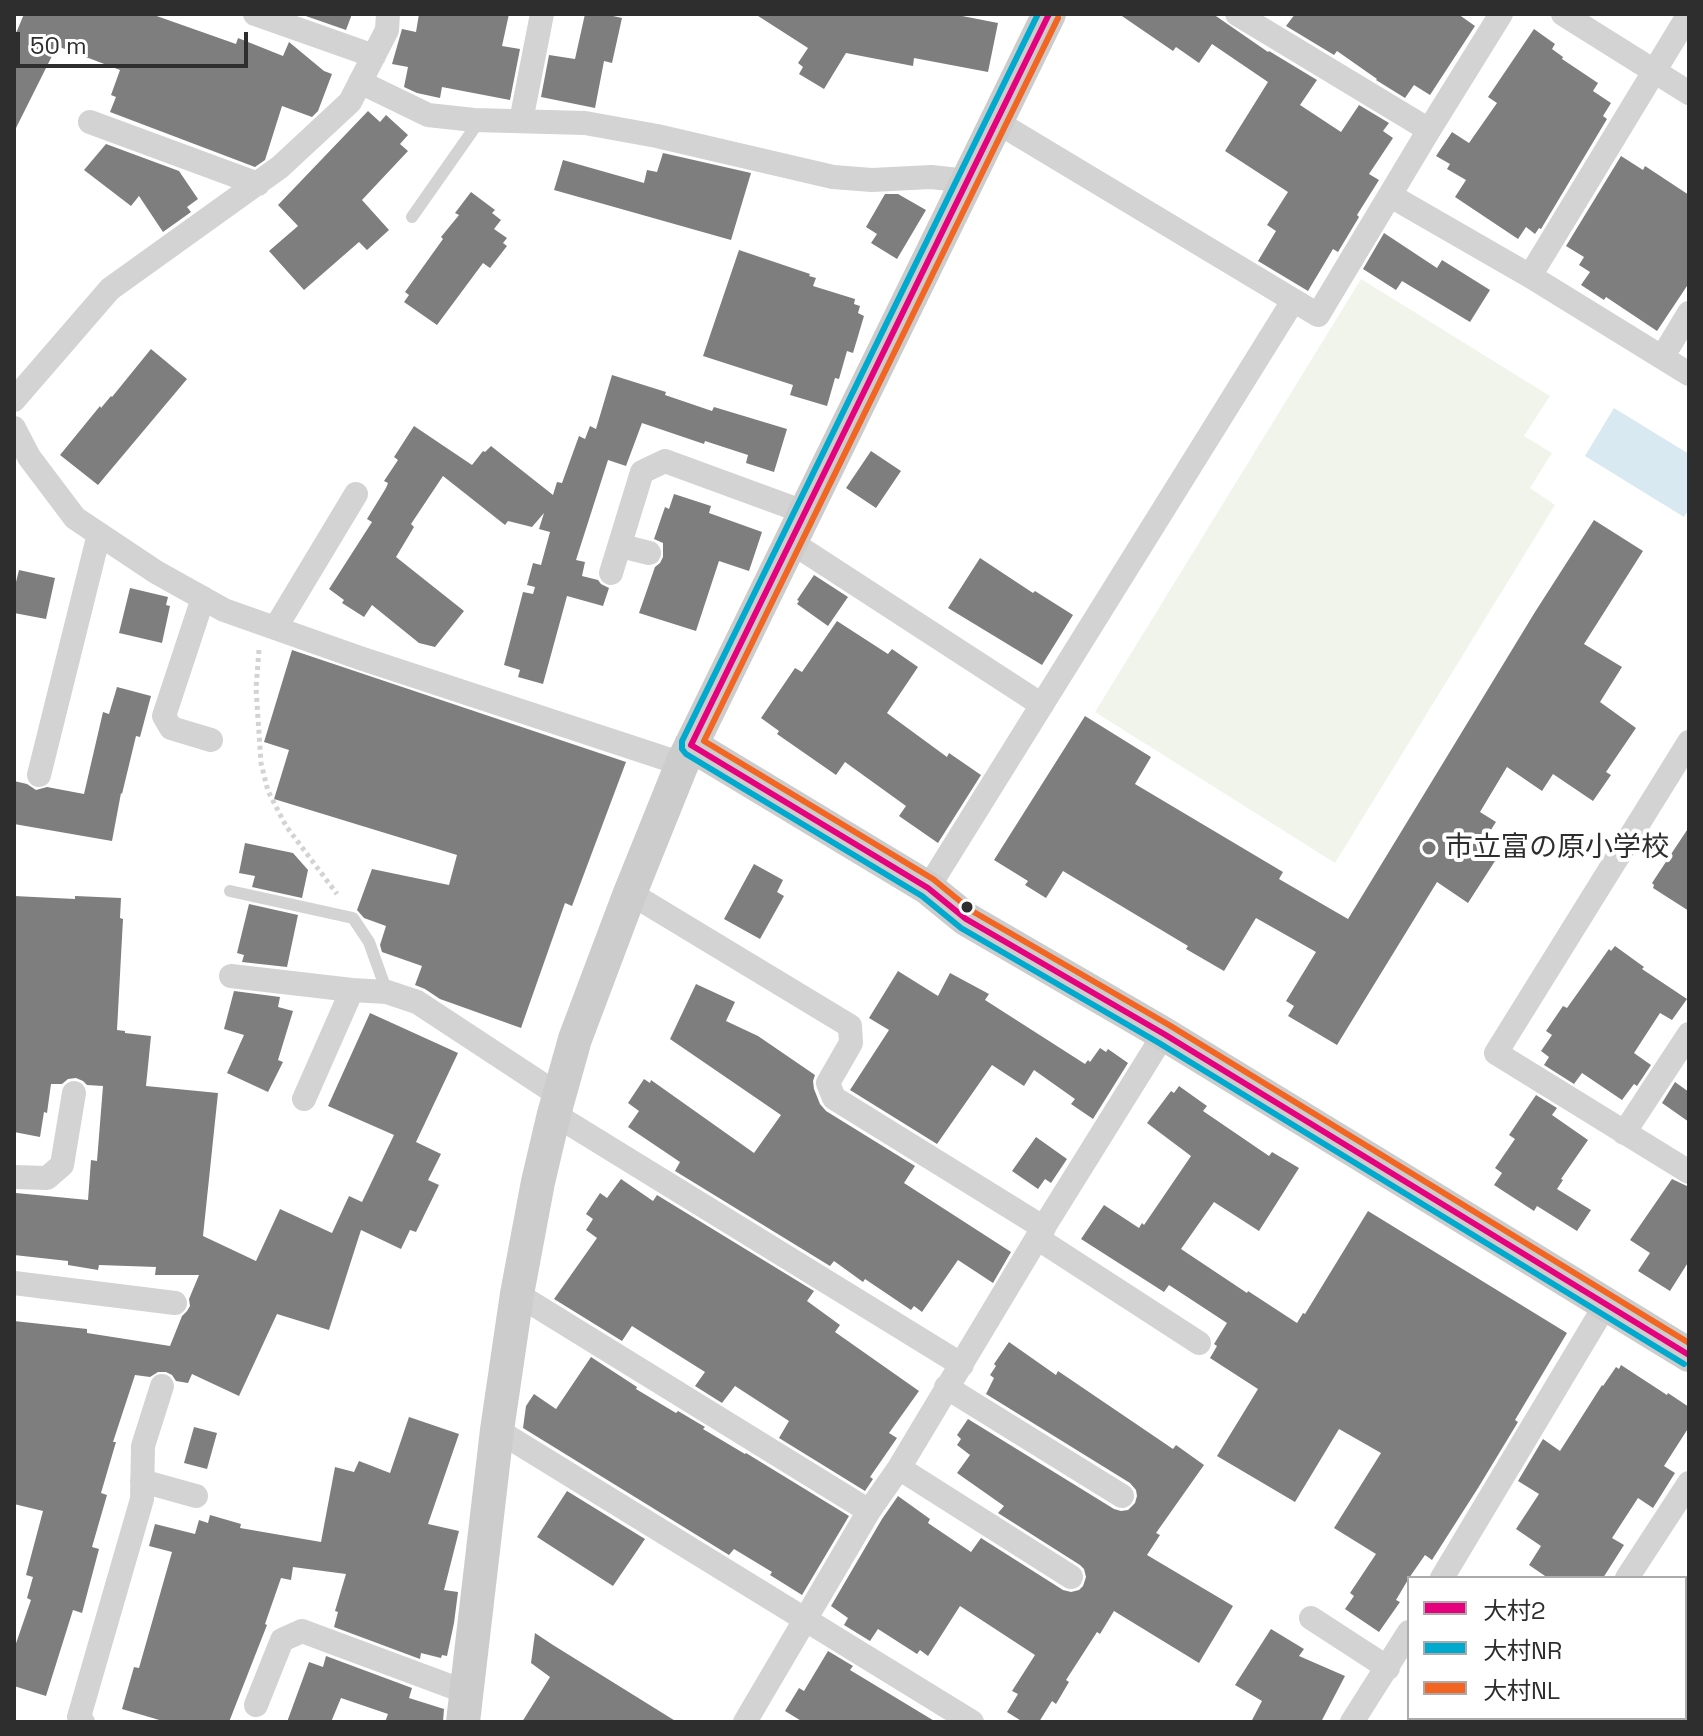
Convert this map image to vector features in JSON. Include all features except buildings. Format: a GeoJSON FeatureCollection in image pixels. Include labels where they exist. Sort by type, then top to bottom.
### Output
{"type":"FeatureCollection","features":[{"type":"Feature","properties":{"kind":"street"},"geometry":{"type":"LineString","coordinates":[[255,14],[374,56]]}},
{"type":"Feature","properties":{"kind":"street"},"geometry":{"type":"LineString","coordinates":[[14,400],[110,289],[280,167],[350,102],[387,30],[388,14]]}},
{"type":"Feature","properties":{"kind":"street"},"geometry":{"type":"LineString","coordinates":[[521,121],[542,14]]}},
{"type":"Feature","properties":{"kind":"street"},"geometry":{"type":"LineString","coordinates":[[256,1705],[282,1640],[302,1631],[465,1707],[497,1430],[517,1294],[538,1182],[575,1039],[686,755],[1049,14]]}},
{"type":"Feature","properties":{"kind":"street"},"geometry":{"type":"LineString","coordinates":[[1237,14],[1429,130]]}},
{"type":"Feature","properties":{"kind":"street"},"geometry":{"type":"LineString","coordinates":[[997,122],[1318,315],[1501,14]]}},
{"type":"Feature","properties":{"kind":"street"},"geometry":{"type":"LineString","coordinates":[[1563,14],[1689,93]]}},
{"type":"Feature","properties":{"kind":"street"},"geometry":{"type":"LineString","coordinates":[[1530,276],[1689,14]]}},
{"type":"Feature","properties":{"kind":"street"},"geometry":{"type":"LineString","coordinates":[[360,82],[428,115],[585,123],[657,136],[833,177],[872,180],[931,177],[968,181]]}},
{"type":"Feature","properties":{"kind":"street"},"geometry":{"type":"LineString","coordinates":[[90,122],[258,184]]}},
{"type":"Feature","properties":{"kind":"street"},"geometry":{"type":"LineString","coordinates":[[1391,196],[1530,276],[1689,374]]}},
{"type":"Feature","properties":{"kind":"street"},"geometry":{"type":"LineString","coordinates":[[928,888],[1293,301]]}},
{"type":"Feature","properties":{"kind":"street"},"geometry":{"type":"LineString","coordinates":[[1663,356],[1689,313]]}},
{"type":"Feature","properties":{"kind":"street"},"geometry":{"type":"LineString","coordinates":[[14,428],[29,457],[75,518],[156,572],[224,610],[360,658],[686,755],[928,888],[966,919],[1164,1034],[1687,1351]]}},
{"type":"Feature","properties":{"kind":"street"},"geometry":{"type":"LineString","coordinates":[[611,573],[642,472],[665,461],[798,527],[1042,705]]}},
{"type":"Feature","properties":{"kind":"street"},"geometry":{"type":"LineString","coordinates":[[268,625],[356,494]]}},
{"type":"Feature","properties":{"kind":"street"},"geometry":{"type":"LineString","coordinates":[[39,775],[99,534]]}},
{"type":"Feature","properties":{"kind":"street"},"geometry":{"type":"LineString","coordinates":[[621,546],[649,553]]}},
{"type":"Feature","properties":{"kind":"street"},"geometry":{"type":"LineString","coordinates":[[203,598],[164,716],[171,728],[211,740]]}},
{"type":"Feature","properties":{"kind":"street"},"geometry":{"type":"LineString","coordinates":[[1689,742],[1496,1053],[1689,1172]]}},
{"type":"Feature","properties":{"kind":"street"},"geometry":{"type":"LineString","coordinates":[[630,893],[850,1026],[851,1043],[828,1083],[834,1098],[1041,1233],[1199,1343]]}},
{"type":"Feature","properties":{"kind":"street"},"geometry":{"type":"LineString","coordinates":[[231,976],[387,992],[417,1002],[557,1105],[962,1365]]}},
{"type":"Feature","properties":{"kind":"street"},"geometry":{"type":"LineString","coordinates":[[304,1099],[352,990]]}},
{"type":"Feature","properties":{"kind":"street"},"geometry":{"type":"LineString","coordinates":[[745,1722],[869,1511],[899,1468],[1164,1034]]}},
{"type":"Feature","properties":{"kind":"street"},"geometry":{"type":"LineString","coordinates":[[1624,1133],[1689,1034]]}},
{"type":"Feature","properties":{"kind":"street"},"geometry":{"type":"LineString","coordinates":[[14,1177],[47,1178],[62,1165],[74,1093]]}},
{"type":"Feature","properties":{"kind":"street"},"geometry":{"type":"LineString","coordinates":[[14,1283],[175,1303]]}},
{"type":"Feature","properties":{"kind":"street"},"geometry":{"type":"LineString","coordinates":[[517,1294],[869,1511]]}},
{"type":"Feature","properties":{"kind":"street"},"geometry":{"type":"LineString","coordinates":[[1443,1576],[1606,1304]]}},
{"type":"Feature","properties":{"kind":"street"},"geometry":{"type":"LineString","coordinates":[[83,1722],[79,1717],[142,1499],[143,1446],[162,1386]]}},
{"type":"Feature","properties":{"kind":"street"},"geometry":{"type":"LineString","coordinates":[[946,1387],[1122,1496]]}},
{"type":"Feature","properties":{"kind":"street"},"geometry":{"type":"LineString","coordinates":[[497,1430],[972,1722]]}},
{"type":"Feature","properties":{"kind":"street"},"geometry":{"type":"LineString","coordinates":[[899,1468],[1071,1577]]}},
{"type":"Feature","properties":{"kind":"street"},"geometry":{"type":"LineString","coordinates":[[142,1481],[196,1496]]}},
{"type":"Feature","properties":{"kind":"street"},"geometry":{"type":"LineString","coordinates":[[1628,1576],[1689,1483]]}},
{"type":"Feature","properties":{"kind":"street"},"geometry":{"type":"LineString","coordinates":[[1311,1618],[1396,1666]]}},
{"type":"Feature","properties":{"kind":"street"},"geometry":{"type":"LineString","coordinates":[[1352,1722],[1396,1666],[1407,1637]]}},
{"type":"Feature","properties":{"kind":"lane"},"geometry":{"type":"LineString","coordinates":[[412,217],[480,120]]}},
{"type":"Feature","properties":{"kind":"lane"},"geometry":{"type":"LineString","coordinates":[[230,891],[353,918],[369,942],[387,992]]}},
{"type":"Feature","properties":{"kind":"path"},"geometry":{"type":"LineString","coordinates":[[268,625],[256,688],[261,763],[268,791],[286,826],[353,918]]}},
{"type":"Feature","properties":{"kind":"shaded area"},"geometry":{"type":"Polygon","coordinates":[[[1361,279],[1550,396],[1524,436],[1552,453],[1530,488],[1555,505],[1335,863],[1095,712],[1361,279]]]}},
{"type":"Feature","properties":{"kind":"shaded area"},"geometry":{"type":"Polygon","coordinates":[[[1614,408],[1689,454],[1689,509],[1684,517],[1585,456],[1614,408]]]}},
{"type":"Feature","properties":{"kind":"transit line","name":"大村NR"},"geometry":{"type":"LineString","coordinates":[[1038,14],[682,741],[682,749],[922,896],[961,928],[1159,1043],[1684,1364]]}},
{"type":"Feature","properties":{"kind":"transit line","name":"大村2"},"geometry":{"type":"LineString","coordinates":[[691,745],[1049,14]]}},
{"type":"Feature","properties":{"kind":"transit line","name":"大村NL"},"geometry":{"type":"LineString","coordinates":[[1058,18],[704,741],[933,879],[972,911],[1169,1025],[1689,1343]]}},
{"type":"Feature","properties":{"kind":"transit line","name":"大村2"},"geometry":{"type":"LineString","coordinates":[[691,745],[928,888],[966,919],[1164,1034],[1689,1355]]}},
{"type":"Feature","properties":{"kind":"place","name":"市立富の原小学校"},"geometry":{"type":"Point","coordinates":[1429,848]}}]}
